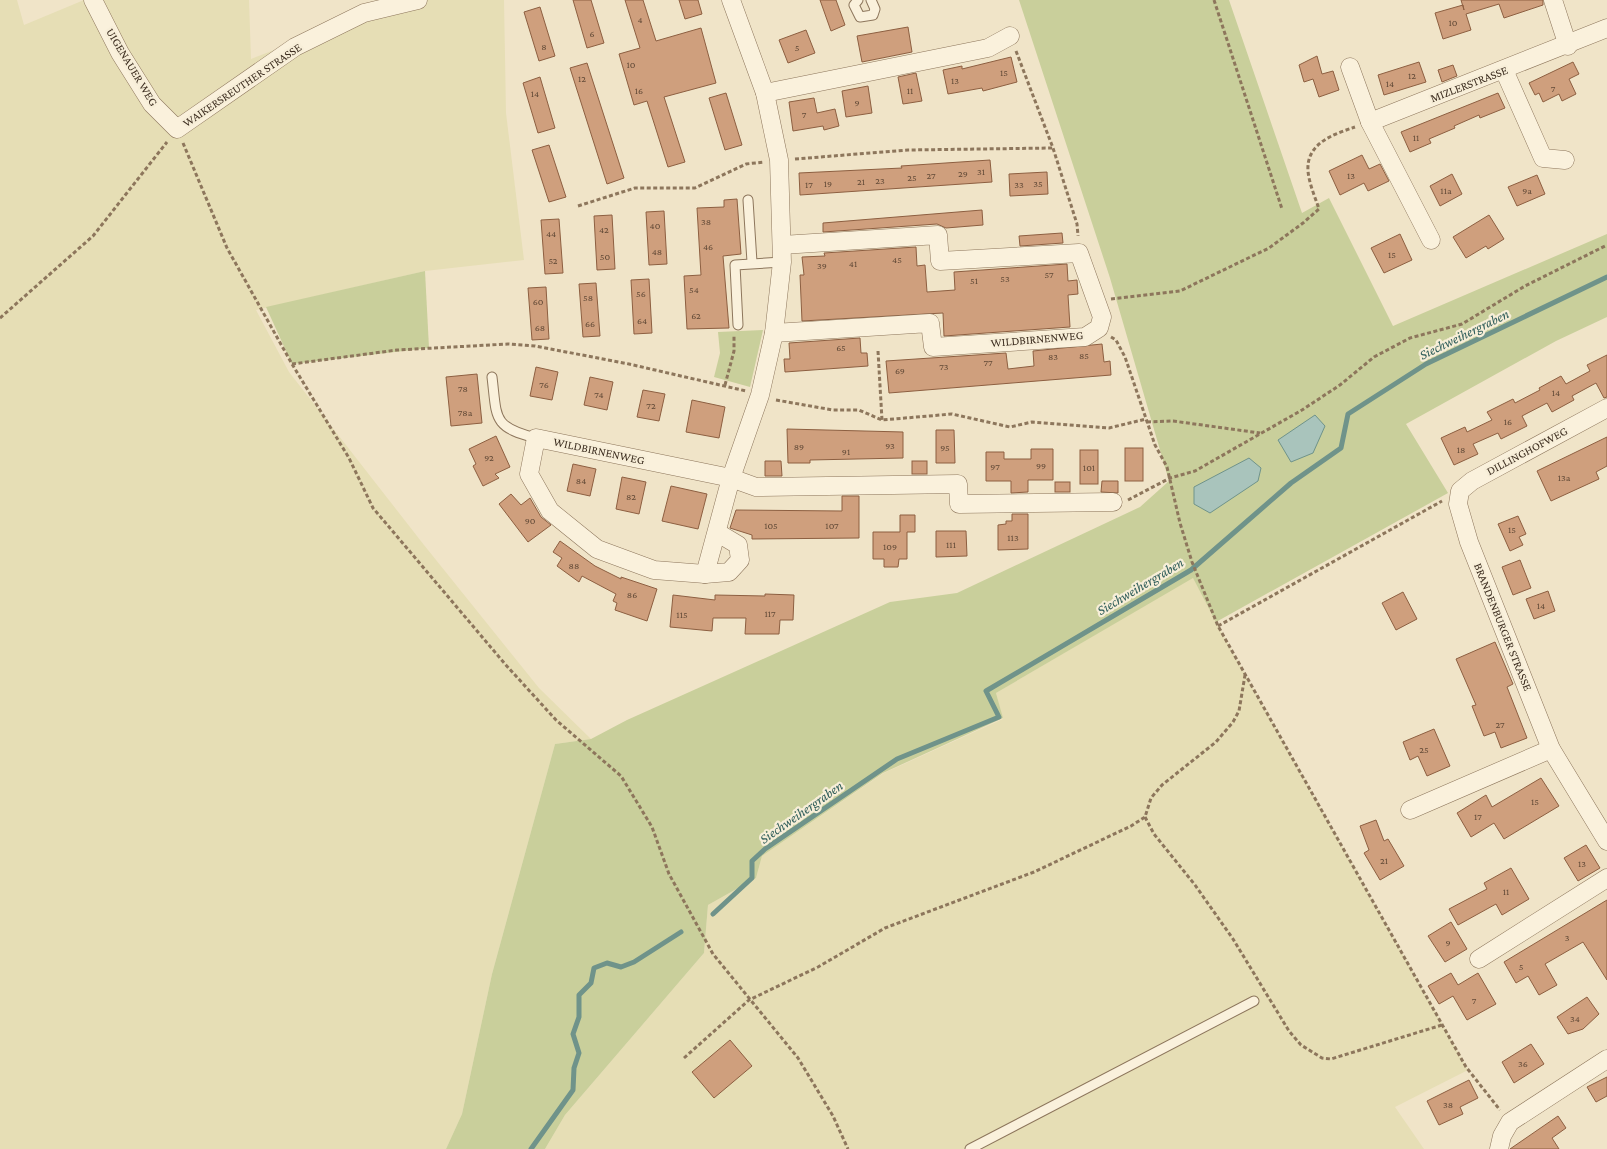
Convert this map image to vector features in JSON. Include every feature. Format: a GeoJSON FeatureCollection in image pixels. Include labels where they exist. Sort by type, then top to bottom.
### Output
{"type":"FeatureCollection","features":[{"type":"Feature","properties":{"kind":"street","name":"UIGENAUER WEG"},"geometry":{"type":"LineString","coordinates":[[93,0],[120,53],[152,104],[177,129]]}},
{"type":"Feature","properties":{"kind":"street","name":"WAIKERSREUTHER STRASSE"},"geometry":{"type":"LineString","coordinates":[[177,129],[294,48],[364,13],[418,0]]}},
{"type":"Feature","properties":{"kind":"street"},"geometry":{"type":"LineString","coordinates":[[705,574],[732,478],[760,395],[774,333],[782,254],[779,160],[764,93],[731,0]]}},
{"type":"Feature","properties":{"kind":"street"},"geometry":{"type":"LineString","coordinates":[[1553,0],[1568,46]]}},
{"type":"Feature","properties":{"kind":"street","name":"MIZLERSTRASSE"},"geometry":{"type":"LineString","coordinates":[[1370,122],[1568,46],[1607,28]]}},
{"type":"Feature","properties":{"kind":"street"},"geometry":{"type":"LineString","coordinates":[[764,93],[988,48],[1010,36]]}},
{"type":"Feature","properties":{"kind":"street"},"geometry":{"type":"LineString","coordinates":[[1350,67],[1370,122],[1431,240]]}},
{"type":"Feature","properties":{"kind":"street"},"geometry":{"type":"LineString","coordinates":[[1504,70],[1543,158],[1565,160]]}},
{"type":"Feature","properties":{"kind":"street"},"geometry":{"type":"LineString","coordinates":[[782,254],[938,235],[940,260],[1079,253]]}},
{"type":"Feature","properties":{"kind":"street","name":"WILDBIRNENWEG"},"geometry":{"type":"LineString","coordinates":[[774,333],[930,323],[933,347],[1085,337],[1098,328],[1102,317],[1079,253]]}},
{"type":"Feature","properties":{"kind":"street","name":"DILLINGHOFWEG"},"geometry":{"type":"LineString","coordinates":[[1459,498],[1472,481],[1607,408]]}},
{"type":"Feature","properties":{"kind":"street","name":"WILDBIRNENWEG"},"geometry":{"type":"LineString","coordinates":[[718,533],[738,545],[740,560],[730,572],[705,574],[654,570],[597,549],[550,511],[529,474],[536,438],[732,478],[756,487],[958,484],[959,504],[1113,502]]}},
{"type":"Feature","properties":{"kind":"street","name":"BRANDENBURGER STRASSE"},"geometry":{"type":"LineString","coordinates":[[1459,498],[1469,542],[1551,749],[1607,842]]}},
{"type":"Feature","properties":{"kind":"street"},"geometry":{"type":"LineString","coordinates":[[1410,810],[1551,749]]}},
{"type":"Feature","properties":{"kind":"street"},"geometry":{"type":"LineString","coordinates":[[1479,958],[1607,878]]}},
{"type":"Feature","properties":{"kind":"street"},"geometry":{"type":"LineString","coordinates":[[1499,1149],[1502,1136],[1510,1122],[1607,1059]]}},
{"type":"Feature","properties":{"kind":"lane"},"geometry":{"type":"LineString","coordinates":[[858,0],[854,5],[855,9],[860,17],[864,18],[873,14],[875,10],[871,0]]}},
{"type":"Feature","properties":{"kind":"lane"},"geometry":{"type":"LineString","coordinates":[[748,200],[752,262]]}},
{"type":"Feature","properties":{"kind":"lane"},"geometry":{"type":"LineString","coordinates":[[738,325],[735,265],[782,254]]}},
{"type":"Feature","properties":{"kind":"lane"},"geometry":{"type":"LineString","coordinates":[[492,378],[496,411],[504,426],[513,432],[536,438]]}},
{"type":"Feature","properties":{"kind":"lane"},"geometry":{"type":"LineString","coordinates":[[970,1149],[1254,1001]]}},
{"type":"Feature","properties":{"kind":"path"},"geometry":{"type":"LineString","coordinates":[[1214,0],[1282,209]]}},
{"type":"Feature","properties":{"kind":"path"},"geometry":{"type":"LineString","coordinates":[[1010,36],[1053,148],[1077,224],[1079,253]]}},
{"type":"Feature","properties":{"kind":"path"},"geometry":{"type":"LineString","coordinates":[[1095,298],[1114,299],[1180,291],[1269,248],[1319,209],[1308,171],[1310,159],[1322,140],[1370,122]]}},
{"type":"Feature","properties":{"kind":"path"},"geometry":{"type":"LineString","coordinates":[[0,318],[93,236],[177,129],[227,248],[292,364],[349,458],[373,508],[505,664],[556,720],[621,776],[652,827],[669,874],[713,954],[798,1058],[833,1116],[848,1149]]}},
{"type":"Feature","properties":{"kind":"path"},"geometry":{"type":"LineString","coordinates":[[578,206],[635,188],[695,188],[746,164],[908,150],[1053,148]]}},
{"type":"Feature","properties":{"kind":"path"},"geometry":{"type":"LineString","coordinates":[[1113,502],[1137,497],[1170,478],[1195,471],[1340,385],[1374,356],[1410,338],[1462,324],[1525,286],[1607,245]]}},
{"type":"Feature","properties":{"kind":"path"},"geometry":{"type":"LineString","coordinates":[[726,385],[734,351],[734,329],[738,325]]}},
{"type":"Feature","properties":{"kind":"path"},"geometry":{"type":"LineString","coordinates":[[1098,328],[1116,340],[1125,357],[1146,420],[1170,478],[1190,554],[1218,626],[1466,1068],[1510,1122]]}},
{"type":"Feature","properties":{"kind":"path"},"geometry":{"type":"LineString","coordinates":[[292,364],[397,350],[508,344],[535,346],[629,364],[726,385],[781,402],[833,410],[859,410],[882,420],[952,414],[1004,426],[1032,422],[1109,428],[1146,420],[1173,421],[1262,433]]}},
{"type":"Feature","properties":{"kind":"path"},"geometry":{"type":"LineString","coordinates":[[878,351],[882,420]]}},
{"type":"Feature","properties":{"kind":"path"},"geometry":{"type":"LineString","coordinates":[[1218,626],[1459,498]]}},
{"type":"Feature","properties":{"kind":"path"},"geometry":{"type":"LineString","coordinates":[[1245,674],[1239,711],[1233,722],[1216,742],[1162,785],[1151,798],[1145,817],[1154,834],[1195,884],[1227,931],[1278,1016],[1301,1045],[1322,1058],[1331,1059],[1442,1025]]}},
{"type":"Feature","properties":{"kind":"path"},"geometry":{"type":"LineString","coordinates":[[684,1058],[749,1000],[818,967],[885,928],[1034,872],[1145,817]]}},
{"type":"Feature","properties":{"kind":"shaded area"},"geometry":{"type":"Polygon","coordinates":[[[0,0],[17,0],[24,25],[84,0],[249,0],[251,59],[404,0],[504,0],[506,113],[524,260],[425,271],[256,310],[289,372],[424,545],[539,688],[591,739],[555,744],[492,974],[462,1114],[446,1149],[0,1149],[0,0]]]}},
{"type":"Feature","properties":{"kind":"shaded area"},"geometry":{"type":"Polygon","coordinates":[[[1193,577],[1218,626],[1468,1070],[1395,1107],[1424,1149],[545,1149],[565,1115],[704,953],[708,905],[756,878],[762,856],[884,773],[1003,719],[996,693],[1193,577]]]}},
{"type":"Feature","properties":{"kind":"green space"},"geometry":{"type":"Polygon","coordinates":[[[1019,0],[1229,0],[1302,213],[1329,198],[1393,326],[1607,234],[1607,317],[1556,341],[1406,424],[1448,493],[1216,622],[1193,578],[996,693],[1003,718],[883,773],[762,856],[756,878],[708,905],[704,953],[565,1115],[545,1149],[446,1149],[462,1114],[492,974],[555,744],[591,739],[627,720],[890,602],[957,593],[1140,507],[1169,481],[1110,278],[1019,0]]]}},
{"type":"Feature","properties":{"kind":"green space"},"geometry":{"type":"Polygon","coordinates":[[[425,271],[429,348],[292,364],[266,307],[425,271]]]}},
{"type":"Feature","properties":{"kind":"green space"},"geometry":{"type":"Polygon","coordinates":[[[763,330],[750,387],[714,377],[720,353],[718,332],[763,330]]]}},
{"type":"Feature","properties":{"kind":"water"},"geometry":{"type":"Polygon","coordinates":[[[1315,415],[1325,426],[1313,453],[1291,462],[1278,440],[1315,415]]]}},
{"type":"Feature","properties":{"kind":"water"},"geometry":{"type":"Polygon","coordinates":[[[1249,458],[1261,468],[1258,481],[1210,513],[1194,504],[1194,487],[1249,458]]]}},
{"type":"Feature","properties":{"kind":"building"},"geometry":{"type":"Polygon","coordinates":[[[573,0],[591,0],[604,43],[587,48],[573,0]]]}},
{"type":"Feature","properties":{"kind":"building"},"geometry":{"type":"Polygon","coordinates":[[[625,0],[643,0],[656,41],[701,28],[716,83],[664,97],[685,162],[668,167],[647,101],[634,105],[619,54],[640,48],[625,0]]]}},
{"type":"Feature","properties":{"kind":"building"},"geometry":{"type":"Polygon","coordinates":[[[679,0],[698,0],[702,14],[685,19],[679,0]]]}},
{"type":"Feature","properties":{"kind":"building"},"geometry":{"type":"Polygon","coordinates":[[[820,0],[836,0],[845,25],[831,31],[820,0]]]}},
{"type":"Feature","properties":{"kind":"building"},"geometry":{"type":"Polygon","coordinates":[[[1461,0],[1543,0],[1543,5],[1504,18],[1499,4],[1466,14],[1471,30],[1443,39],[1435,13],[1463,5],[1461,0]]]}},
{"type":"Feature","properties":{"kind":"building"},"geometry":{"type":"Polygon","coordinates":[[[540,7],[555,56],[539,61],[524,12],[540,7]]]}},
{"type":"Feature","properties":{"kind":"building"},"geometry":{"type":"Polygon","coordinates":[[[908,27],[912,52],[862,62],[857,36],[908,27]]]}},
{"type":"Feature","properties":{"kind":"building"},"geometry":{"type":"Polygon","coordinates":[[[806,30],[815,53],[788,63],[779,40],[806,30]]]}},
{"type":"Feature","properties":{"kind":"building"},"geometry":{"type":"Polygon","coordinates":[[[1317,56],[1322,74],[1333,71],[1339,90],[1319,97],[1313,79],[1304,82],[1299,65],[1317,56]]]}},
{"type":"Feature","properties":{"kind":"building"},"geometry":{"type":"Polygon","coordinates":[[[1011,57],[1017,82],[983,91],[982,88],[948,94],[943,70],[962,66],[962,69],[1011,57]]]}},
{"type":"Feature","properties":{"kind":"building"},"geometry":{"type":"Polygon","coordinates":[[[1419,62],[1426,82],[1384,95],[1378,75],[1419,62]]]}},
{"type":"Feature","properties":{"kind":"building"},"geometry":{"type":"Polygon","coordinates":[[[1573,62],[1579,74],[1569,79],[1576,94],[1562,101],[1559,94],[1543,102],[1539,93],[1535,95],[1529,83],[1573,62]]]}},
{"type":"Feature","properties":{"kind":"building"},"geometry":{"type":"Polygon","coordinates":[[[587,63],[624,178],[607,184],[570,68],[587,63]]]}},
{"type":"Feature","properties":{"kind":"building"},"geometry":{"type":"Polygon","coordinates":[[[1453,65],[1457,76],[1442,82],[1438,70],[1453,65]]]}},
{"type":"Feature","properties":{"kind":"building"},"geometry":{"type":"Polygon","coordinates":[[[916,73],[922,101],[903,104],[898,77],[916,73]]]}},
{"type":"Feature","properties":{"kind":"building"},"geometry":{"type":"Polygon","coordinates":[[[540,77],[555,128],[538,133],[523,83],[540,77]]]}},
{"type":"Feature","properties":{"kind":"building"},"geometry":{"type":"Polygon","coordinates":[[[868,86],[872,113],[846,117],[842,91],[868,86]]]}},
{"type":"Feature","properties":{"kind":"building"},"geometry":{"type":"Polygon","coordinates":[[[726,93],[742,145],[725,150],[709,98],[726,93]]]}},
{"type":"Feature","properties":{"kind":"building"},"geometry":{"type":"Polygon","coordinates":[[[1498,93],[1505,108],[1480,118],[1479,115],[1454,126],[1455,128],[1429,139],[1431,143],[1410,152],[1401,132],[1498,93]]]}},
{"type":"Feature","properties":{"kind":"building"},"geometry":{"type":"Polygon","coordinates":[[[814,98],[817,113],[835,109],[839,126],[824,130],[823,126],[793,131],[789,102],[814,98]]]}},
{"type":"Feature","properties":{"kind":"building"},"geometry":{"type":"Polygon","coordinates":[[[549,145],[566,197],[549,202],[532,150],[549,145]]]}},
{"type":"Feature","properties":{"kind":"building"},"geometry":{"type":"Polygon","coordinates":[[[1362,155],[1369,169],[1380,164],[1389,181],[1368,191],[1364,183],[1340,195],[1329,171],[1362,155]]]}},
{"type":"Feature","properties":{"kind":"building"},"geometry":{"type":"Polygon","coordinates":[[[990,160],[992,182],[800,195],[799,173],[902,168],[901,166],[990,160]]]}},
{"type":"Feature","properties":{"kind":"building"},"geometry":{"type":"Polygon","coordinates":[[[1047,172],[1048,194],[1010,196],[1009,174],[1047,172]]]}},
{"type":"Feature","properties":{"kind":"building"},"geometry":{"type":"Polygon","coordinates":[[[1452,174],[1462,194],[1440,206],[1430,186],[1452,174]]]}},
{"type":"Feature","properties":{"kind":"building"},"geometry":{"type":"Polygon","coordinates":[[[1537,175],[1545,194],[1517,206],[1508,187],[1537,175]]]}},
{"type":"Feature","properties":{"kind":"building"},"geometry":{"type":"Polygon","coordinates":[[[737,199],[741,254],[723,256],[729,328],[687,329],[684,276],[701,275],[697,208],[724,207],[724,200],[737,199]]]}},
{"type":"Feature","properties":{"kind":"building"},"geometry":{"type":"Polygon","coordinates":[[[982,210],[983,225],[946,228],[937,224],[823,232],[823,223],[982,210]]]}},
{"type":"Feature","properties":{"kind":"building"},"geometry":{"type":"Polygon","coordinates":[[[664,211],[667,264],[649,265],[646,212],[664,211]]]}},
{"type":"Feature","properties":{"kind":"building"},"geometry":{"type":"Polygon","coordinates":[[[612,215],[615,269],[597,270],[594,216],[612,215]]]}},
{"type":"Feature","properties":{"kind":"building"},"geometry":{"type":"Polygon","coordinates":[[[1489,215],[1504,239],[1488,249],[1486,246],[1466,258],[1453,237],[1489,215]]]}},
{"type":"Feature","properties":{"kind":"building"},"geometry":{"type":"Polygon","coordinates":[[[559,219],[563,273],[545,274],[541,220],[559,219]]]}},
{"type":"Feature","properties":{"kind":"building"},"geometry":{"type":"Polygon","coordinates":[[[1062,233],[1063,243],[1020,246],[1019,236],[1062,233]]]}},
{"type":"Feature","properties":{"kind":"building"},"geometry":{"type":"Polygon","coordinates":[[[1400,234],[1412,260],[1384,273],[1371,248],[1400,234]]]}},
{"type":"Feature","properties":{"kind":"building"},"geometry":{"type":"Polygon","coordinates":[[[916,247],[917,266],[925,265],[927,292],[955,290],[954,272],[1067,264],[1068,281],[1077,280],[1078,294],[1068,295],[1070,327],[944,336],[943,313],[802,321],[800,275],[804,275],[802,257],[825,256],[824,253],[916,247]]]}},
{"type":"Feature","properties":{"kind":"building"},"geometry":{"type":"Polygon","coordinates":[[[649,279],[652,333],[634,334],[631,280],[649,279]]]}},
{"type":"Feature","properties":{"kind":"building"},"geometry":{"type":"Polygon","coordinates":[[[596,283],[600,336],[583,337],[579,284],[596,283]]]}},
{"type":"Feature","properties":{"kind":"building"},"geometry":{"type":"Polygon","coordinates":[[[546,287],[549,339],[532,340],[528,288],[546,287]]]}},
{"type":"Feature","properties":{"kind":"building"},"geometry":{"type":"Polygon","coordinates":[[[860,338],[861,353],[867,353],[868,366],[785,372],[784,359],[790,359],[789,343],[860,338]]]}},
{"type":"Feature","properties":{"kind":"building"},"geometry":{"type":"Polygon","coordinates":[[[1102,344],[1104,362],[1110,361],[1111,375],[889,393],[886,361],[1006,353],[1008,369],[1034,366],[1033,351],[1102,344]]]}},
{"type":"Feature","properties":{"kind":"building"},"geometry":{"type":"Polygon","coordinates":[[[1607,355],[1607,397],[1604,398],[1596,383],[1572,396],[1574,400],[1552,412],[1547,403],[1522,416],[1527,426],[1501,439],[1498,433],[1473,444],[1478,454],[1454,465],[1441,438],[1465,427],[1467,432],[1492,420],[1487,412],[1513,399],[1515,403],[1561,376],[1566,384],[1590,371],[1587,365],[1607,355]]]}},
{"type":"Feature","properties":{"kind":"building"},"geometry":{"type":"Polygon","coordinates":[[[536,367],[558,372],[552,400],[530,396],[536,367]]]}},
{"type":"Feature","properties":{"kind":"building"},"geometry":{"type":"Polygon","coordinates":[[[477,374],[482,423],[451,426],[446,377],[477,374]]]}},
{"type":"Feature","properties":{"kind":"building"},"geometry":{"type":"Polygon","coordinates":[[[590,377],[613,382],[607,410],[584,405],[590,377]]]}},
{"type":"Feature","properties":{"kind":"building"},"geometry":{"type":"Polygon","coordinates":[[[643,390],[665,394],[659,421],[637,417],[643,390]]]}},
{"type":"Feature","properties":{"kind":"building"},"geometry":{"type":"Polygon","coordinates":[[[692,400],[725,407],[719,438],[686,432],[692,400]]]}},
{"type":"Feature","properties":{"kind":"building"},"geometry":{"type":"Polygon","coordinates":[[[787,429],[903,432],[903,458],[810,460],[810,463],[788,463],[787,429]]]}},
{"type":"Feature","properties":{"kind":"building"},"geometry":{"type":"Polygon","coordinates":[[[936,430],[954,430],[955,463],[936,463],[936,430]]]}},
{"type":"Feature","properties":{"kind":"building"},"geometry":{"type":"Polygon","coordinates":[[[496,436],[510,467],[495,474],[499,478],[483,486],[473,466],[476,464],[469,449],[496,436]]]}},
{"type":"Feature","properties":{"kind":"building"},"geometry":{"type":"Polygon","coordinates":[[[1607,437],[1607,466],[1596,472],[1599,479],[1551,501],[1537,471],[1607,437]]]}},
{"type":"Feature","properties":{"kind":"building"},"geometry":{"type":"Polygon","coordinates":[[[1125,448],[1143,448],[1143,481],[1125,481],[1125,448]]]}},
{"type":"Feature","properties":{"kind":"building"},"geometry":{"type":"Polygon","coordinates":[[[1031,449],[1053,449],[1053,480],[1028,480],[1028,492],[1011,493],[1011,481],[986,481],[986,452],[1004,452],[1004,459],[1031,459],[1031,449]]]}},
{"type":"Feature","properties":{"kind":"building"},"geometry":{"type":"Polygon","coordinates":[[[1080,450],[1098,450],[1098,484],[1080,484],[1080,450]]]}},
{"type":"Feature","properties":{"kind":"building"},"geometry":{"type":"Polygon","coordinates":[[[765,461],[781,461],[782,476],[765,476],[765,461]]]}},
{"type":"Feature","properties":{"kind":"building"},"geometry":{"type":"Polygon","coordinates":[[[912,461],[927,461],[927,474],[912,474],[912,461]]]}},
{"type":"Feature","properties":{"kind":"building"},"geometry":{"type":"Polygon","coordinates":[[[573,464],[596,469],[590,496],[567,491],[573,464]]]}},
{"type":"Feature","properties":{"kind":"building"},"geometry":{"type":"Polygon","coordinates":[[[622,477],[646,482],[639,514],[616,509],[622,477]]]}},
{"type":"Feature","properties":{"kind":"building"},"geometry":{"type":"Polygon","coordinates":[[[1102,481],[1118,481],[1118,493],[1101,492],[1102,481]]]}},
{"type":"Feature","properties":{"kind":"building"},"geometry":{"type":"Polygon","coordinates":[[[1055,482],[1070,482],[1070,492],[1055,492],[1055,482]]]}},
{"type":"Feature","properties":{"kind":"building"},"geometry":{"type":"Polygon","coordinates":[[[671,486],[707,494],[698,529],[662,521],[671,486]]]}},
{"type":"Feature","properties":{"kind":"building"},"geometry":{"type":"Polygon","coordinates":[[[511,494],[521,505],[530,498],[541,517],[551,525],[528,542],[499,504],[511,494]]]}},
{"type":"Feature","properties":{"kind":"building"},"geometry":{"type":"Polygon","coordinates":[[[842,496],[859,496],[859,538],[752,539],[752,535],[730,528],[736,510],[842,511],[842,496]]]}},
{"type":"Feature","properties":{"kind":"building"},"geometry":{"type":"Polygon","coordinates":[[[1012,514],[1028,514],[1028,549],[998,550],[998,525],[1006,524],[1006,521],[1012,521],[1012,514]]]}},
{"type":"Feature","properties":{"kind":"building"},"geometry":{"type":"Polygon","coordinates":[[[900,515],[915,515],[915,532],[907,532],[907,559],[899,559],[898,567],[884,567],[884,559],[873,559],[873,532],[900,532],[900,515]]]}},
{"type":"Feature","properties":{"kind":"building"},"geometry":{"type":"Polygon","coordinates":[[[1518,516],[1526,534],[1519,537],[1523,545],[1510,551],[1498,524],[1518,516]]]}},
{"type":"Feature","properties":{"kind":"building"},"geometry":{"type":"Polygon","coordinates":[[[936,531],[966,531],[967,556],[936,557],[936,531]]]}},
{"type":"Feature","properties":{"kind":"building"},"geometry":{"type":"Polygon","coordinates":[[[560,541],[595,566],[621,579],[621,577],[657,589],[647,621],[615,610],[617,603],[613,601],[616,594],[582,576],[579,582],[557,566],[562,558],[553,552],[560,541]]]}},
{"type":"Feature","properties":{"kind":"building"},"geometry":{"type":"Polygon","coordinates":[[[1520,560],[1531,588],[1513,595],[1502,567],[1520,560]]]}},
{"type":"Feature","properties":{"kind":"building"},"geometry":{"type":"Polygon","coordinates":[[[1548,591],[1555,611],[1534,619],[1526,599],[1548,591]]]}},
{"type":"Feature","properties":{"kind":"building"},"geometry":{"type":"Polygon","coordinates":[[[1403,592],[1417,619],[1396,630],[1382,603],[1403,592]]]}},
{"type":"Feature","properties":{"kind":"building"},"geometry":{"type":"Polygon","coordinates":[[[765,594],[794,595],[793,620],[780,620],[779,634],[745,634],[746,618],[713,618],[712,631],[670,627],[673,595],[715,600],[715,595],[765,596],[765,594]]]}},
{"type":"Feature","properties":{"kind":"building"},"geometry":{"type":"Polygon","coordinates":[[[1495,642],[1513,684],[1507,687],[1527,738],[1501,748],[1495,732],[1484,736],[1472,706],[1476,705],[1456,659],[1495,642]]]}},
{"type":"Feature","properties":{"kind":"building"},"geometry":{"type":"Polygon","coordinates":[[[1434,729],[1450,766],[1427,776],[1418,756],[1410,760],[1403,742],[1434,729]]]}},
{"type":"Feature","properties":{"kind":"building"},"geometry":{"type":"Polygon","coordinates":[[[1541,778],[1559,806],[1504,839],[1494,823],[1471,837],[1457,813],[1486,795],[1492,807],[1541,778]]]}},
{"type":"Feature","properties":{"kind":"building"},"geometry":{"type":"Polygon","coordinates":[[[1376,820],[1384,841],[1388,839],[1404,866],[1380,880],[1364,853],[1369,850],[1360,826],[1376,820]]]}},
{"type":"Feature","properties":{"kind":"building"},"geometry":{"type":"Polygon","coordinates":[[[1586,845],[1600,868],[1578,881],[1564,858],[1586,845]]]}},
{"type":"Feature","properties":{"kind":"building"},"geometry":{"type":"Polygon","coordinates":[[[1511,868],[1529,899],[1502,915],[1496,904],[1458,925],[1449,909],[1487,889],[1484,883],[1511,868]]]}},
{"type":"Feature","properties":{"kind":"building"},"geometry":{"type":"Polygon","coordinates":[[[1607,900],[1607,980],[1583,942],[1545,964],[1557,985],[1539,995],[1528,976],[1516,983],[1504,962],[1607,900]]]}},
{"type":"Feature","properties":{"kind":"building"},"geometry":{"type":"Polygon","coordinates":[[[1451,922],[1467,949],[1445,962],[1428,936],[1451,922]]]}},
{"type":"Feature","properties":{"kind":"building"},"geometry":{"type":"Polygon","coordinates":[[[1451,973],[1458,985],[1478,973],[1496,1004],[1467,1020],[1453,996],[1439,1004],[1428,986],[1451,973]]]}},
{"type":"Feature","properties":{"kind":"building"},"geometry":{"type":"Polygon","coordinates":[[[1587,997],[1599,1014],[1583,1029],[1568,1034],[1557,1017],[1587,997]]]}},
{"type":"Feature","properties":{"kind":"building"},"geometry":{"type":"Polygon","coordinates":[[[730,1040],[752,1066],[714,1098],[692,1072],[730,1040]]]}},
{"type":"Feature","properties":{"kind":"building"},"geometry":{"type":"Polygon","coordinates":[[[1531,1044],[1544,1064],[1514,1083],[1502,1062],[1531,1044]]]}},
{"type":"Feature","properties":{"kind":"building"},"geometry":{"type":"Polygon","coordinates":[[[1607,1077],[1607,1096],[1596,1102],[1587,1087],[1607,1077]]]}},
{"type":"Feature","properties":{"kind":"building"},"geometry":{"type":"Polygon","coordinates":[[[1469,1080],[1478,1098],[1460,1107],[1463,1114],[1439,1125],[1427,1101],[1469,1080]]]}},
{"type":"Feature","properties":{"kind":"building"},"geometry":{"type":"Polygon","coordinates":[[[1558,1116],[1566,1128],[1552,1138],[1559,1149],[1510,1149],[1558,1116]]]}},
{"type":"Feature","properties":{"kind":"waterway","name":"Siechweihergraben"},"geometry":{"type":"LineString","coordinates":[[713,914],[752,878],[752,861],[765,849],[897,759],[999,717],[986,691],[1191,570],[1291,483],[1341,448],[1348,414],[1426,364],[1607,277]]}},
{"type":"Feature","properties":{"kind":"waterway","name":"Siechweihergraben"},"geometry":{"type":"LineString","coordinates":[[531,1149],[573,1090],[574,1068],[579,1053],[573,1034],[579,1017],[579,995],[591,983],[594,968],[607,963],[621,967],[634,962],[681,932]]}}]}
